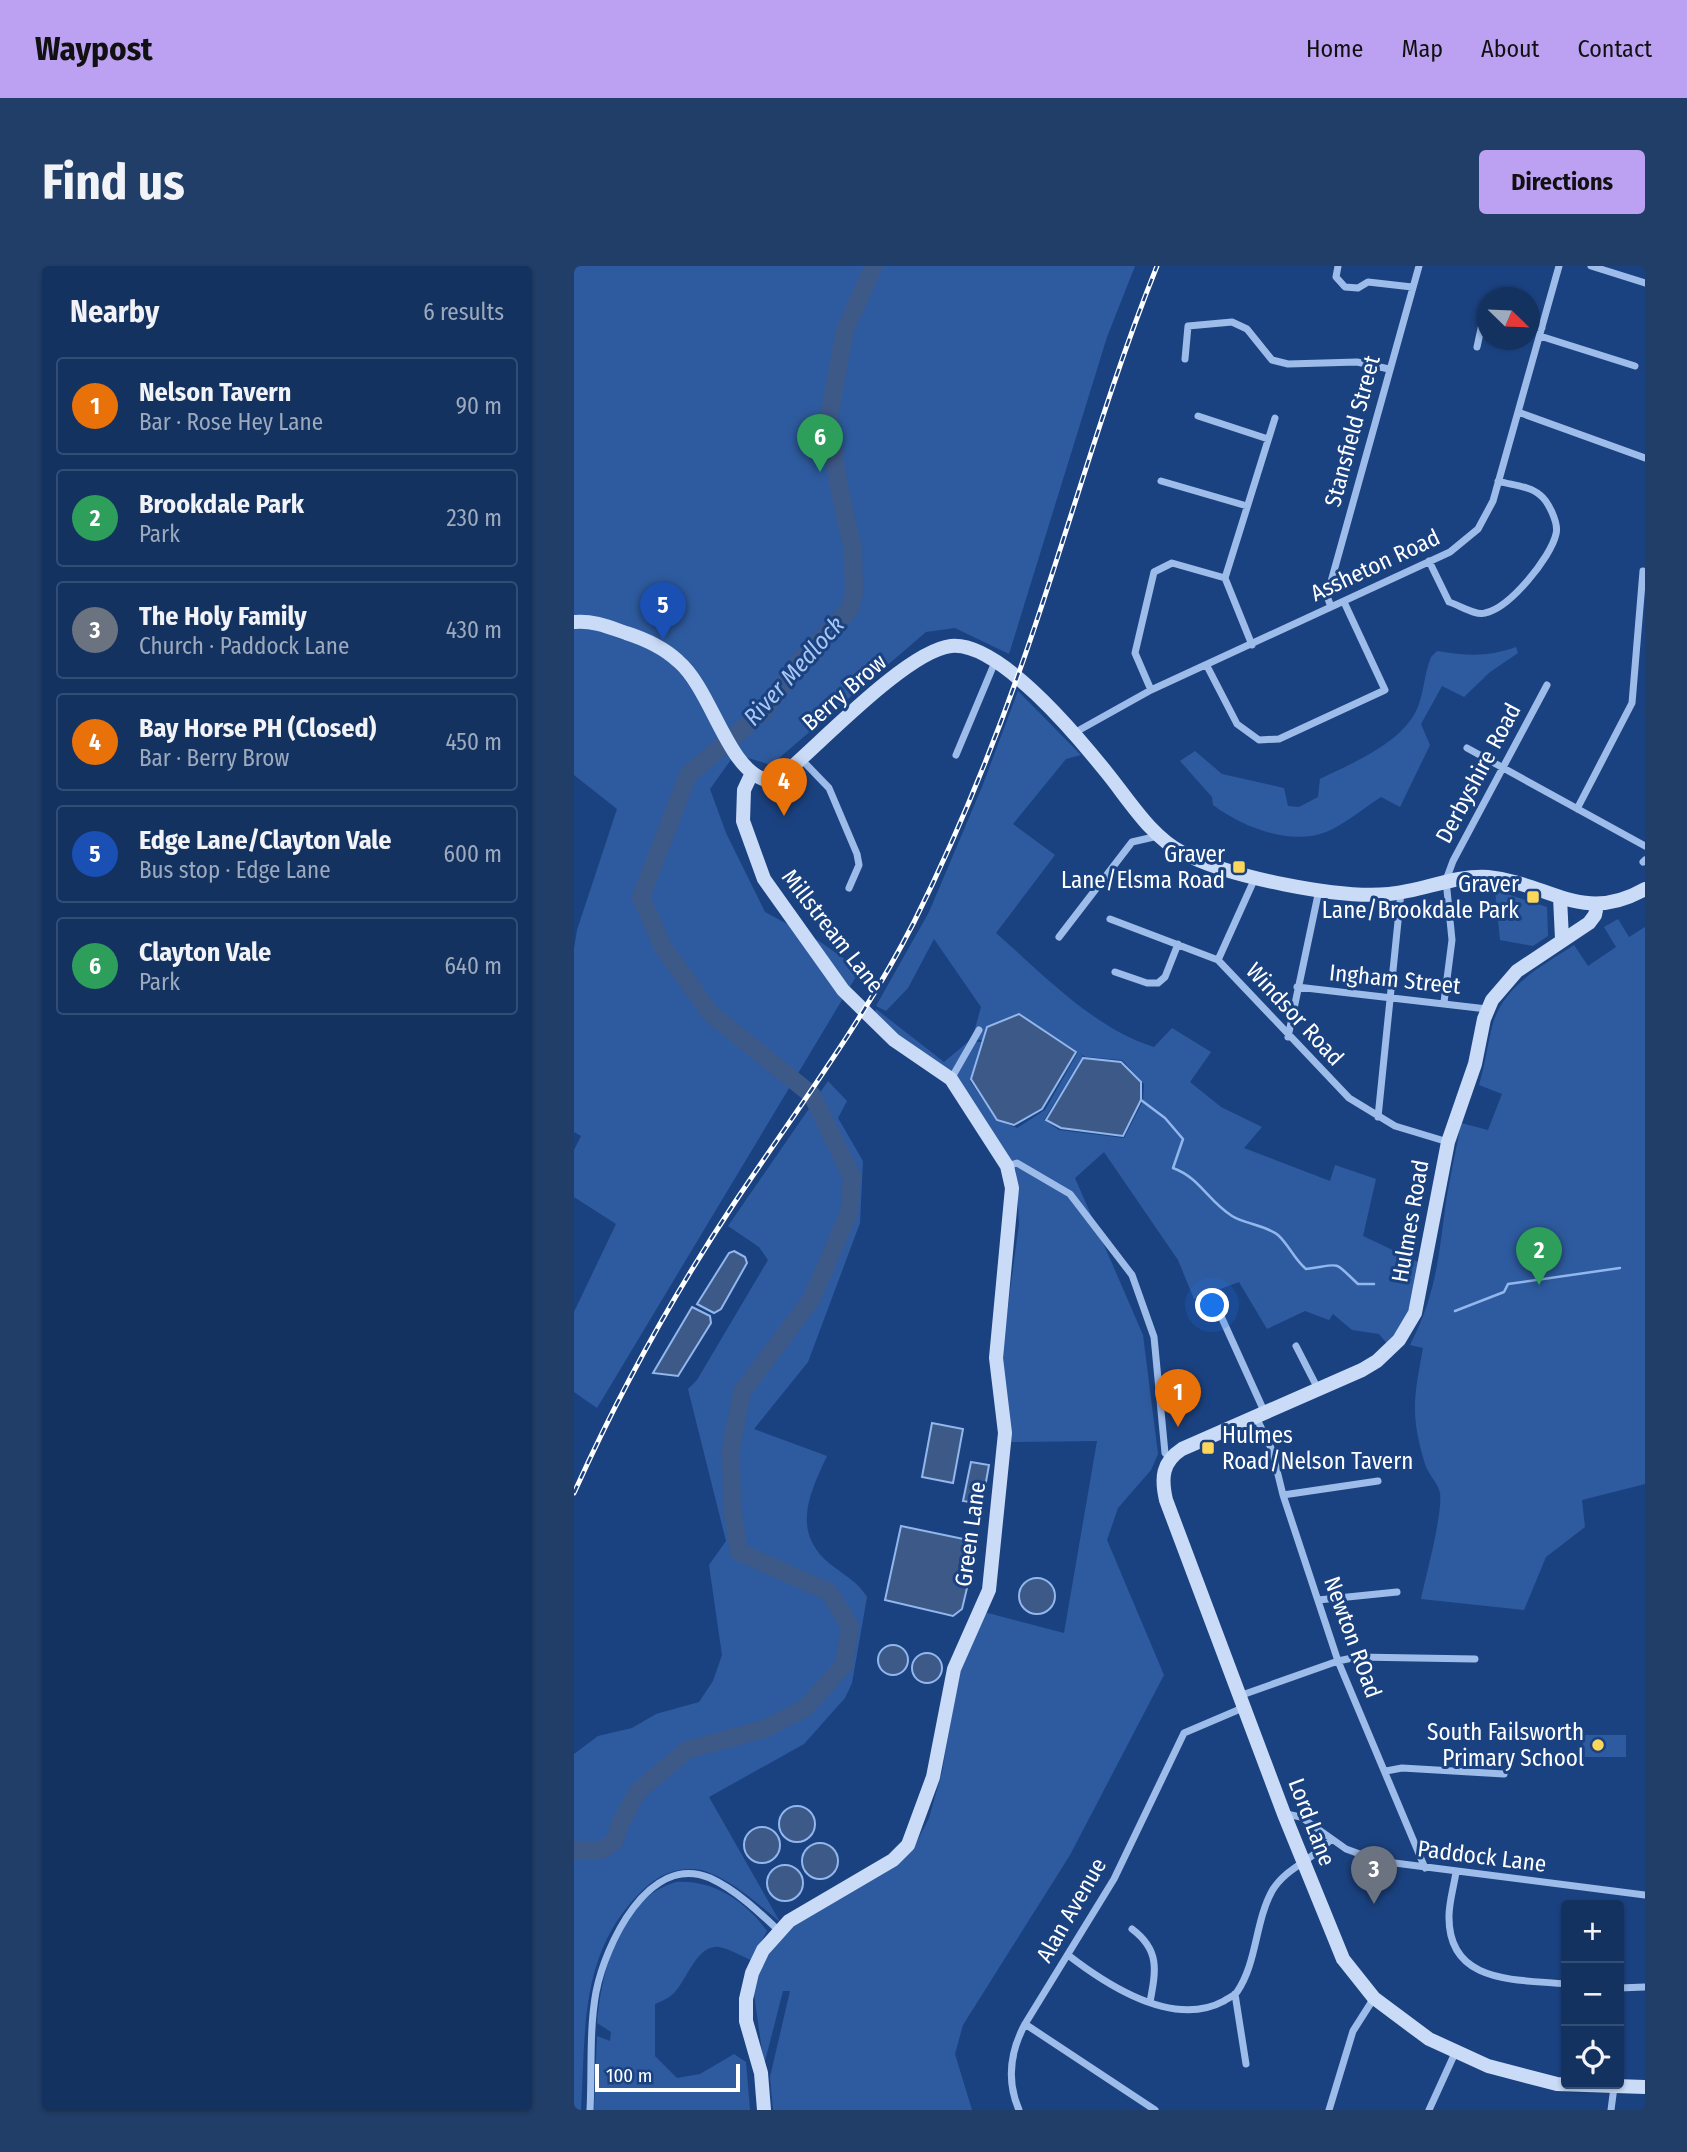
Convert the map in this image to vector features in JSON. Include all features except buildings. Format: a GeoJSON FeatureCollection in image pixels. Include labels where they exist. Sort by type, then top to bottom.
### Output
{"type":"FeatureCollection","features":[{"type":"Feature","properties":{"kind":"street"},"geometry":{"type":"LineString","coordinates":[[1338,266],[1336,277],[1345,287],[1358,288],[1368,282],[1412,287]]}},
{"type":"Feature","properties":{"kind":"street","name":"Stansfield Street"},"geometry":{"type":"LineString","coordinates":[[1331,607],[1327,596],[1419,266]]}},
{"type":"Feature","properties":{"kind":"street","name":"Assheton Road"},"geometry":{"type":"LineString","coordinates":[[1074,733],[1151,690],[1252,645],[1465,542],[1478,529],[1499,481],[1559,266]]}},
{"type":"Feature","properties":{"kind":"street"},"geometry":{"type":"LineString","coordinates":[[1591,266],[1645,283]]}},
{"type":"Feature","properties":{"kind":"street"},"geometry":{"type":"LineString","coordinates":[[1185,359],[1188,326],[1232,322],[1247,329],[1272,360],[1288,364],[1357,362],[1389,369]]}},
{"type":"Feature","properties":{"kind":"street"},"geometry":{"type":"LineString","coordinates":[[1541,332],[1635,366]]}},
{"type":"Feature","properties":{"kind":"street"},"geometry":{"type":"LineString","coordinates":[[1518,412],[1645,458]]}},
{"type":"Feature","properties":{"kind":"street"},"geometry":{"type":"LineString","coordinates":[[1198,416],[1268,439]]}},
{"type":"Feature","properties":{"kind":"street"},"geometry":{"type":"LineString","coordinates":[[1252,645],[1225,578],[1275,418]]}},
{"type":"Feature","properties":{"kind":"street"},"geometry":{"type":"LineString","coordinates":[[1161,481],[1247,506]]}},
{"type":"Feature","properties":{"kind":"street"},"geometry":{"type":"LineString","coordinates":[[1429,561],[1449,602],[1480,613],[1494,609],[1528,580],[1550,548],[1556,525],[1543,497],[1537,492],[1499,481]]}},
{"type":"Feature","properties":{"kind":"street"},"geometry":{"type":"LineString","coordinates":[[1151,690],[1135,653],[1154,572],[1172,563],[1225,578]]}},
{"type":"Feature","properties":{"kind":"street"},"geometry":{"type":"LineString","coordinates":[[1577,809],[1628,714],[1642,625],[1643,572]]}},
{"type":"Feature","properties":{"kind":"street"},"geometry":{"type":"LineString","coordinates":[[1207,666],[1237,724],[1259,740],[1279,739],[1385,690],[1343,602]]}},
{"type":"Feature","properties":{"kind":"street"},"geometry":{"type":"LineString","coordinates":[[574,622],[602,624],[645,639],[680,662],[723,727],[735,754],[751,775]]}},
{"type":"Feature","properties":{"kind":"street","name":"Berry Brow"},"geometry":{"type":"LineString","coordinates":[[751,775],[765,780],[776,778],[802,759],[904,670],[935,650],[948,646],[968,648],[995,662],[1024,684],[1074,733],[1159,836],[1185,854],[1255,878],[1320,888],[1376,894],[1401,892],[1446,880],[1489,877],[1597,905]]}},
{"type":"Feature","properties":{"kind":"street"},"geometry":{"type":"LineString","coordinates":[[956,755],[995,662]]}},
{"type":"Feature","properties":{"kind":"street","name":"Derbyshire Road"},"geometry":{"type":"LineString","coordinates":[[1446,880],[1453,861],[1547,685]]}},
{"type":"Feature","properties":{"kind":"street"},"geometry":{"type":"LineString","coordinates":[[1468,748],[1645,846]]}},
{"type":"Feature","properties":{"kind":"street"},"geometry":{"type":"LineString","coordinates":[[802,759],[829,788],[857,854],[859,865],[849,888]]}},
{"type":"Feature","properties":{"kind":"street","name":"Millstream Lane"},"geometry":{"type":"LineString","coordinates":[[751,775],[744,790],[743,821],[764,879],[843,990],[894,1040],[951,1079]]}},
{"type":"Feature","properties":{"kind":"street"},"geometry":{"type":"LineString","coordinates":[[1059,937],[1132,842],[1159,836]]}},
{"type":"Feature","properties":{"kind":"street"},"geometry":{"type":"LineString","coordinates":[[1218,960],[1255,878]]}},
{"type":"Feature","properties":{"kind":"street"},"geometry":{"type":"LineString","coordinates":[[1444,1002],[1452,940],[1446,880]]}},
{"type":"Feature","properties":{"kind":"street"},"geometry":{"type":"LineString","coordinates":[[1288,1037],[1320,888]]}},
{"type":"Feature","properties":{"kind":"street"},"geometry":{"type":"LineString","coordinates":[[1597,905],[1622,901],[1645,889]]}},
{"type":"Feature","properties":{"kind":"street"},"geometry":{"type":"LineString","coordinates":[[1378,1117],[1401,892]]}},
{"type":"Feature","properties":{"kind":"street"},"geometry":{"type":"LineString","coordinates":[[1560,897],[1562,939]]}},
{"type":"Feature","properties":{"kind":"street","name":"Hulmes Road"},"geometry":{"type":"LineString","coordinates":[[1170,1458],[1196,1442],[1377,1361],[1409,1326],[1419,1299],[1448,1142],[1475,1064],[1488,1009],[1506,981],[1562,939],[1589,923],[1595,915],[1597,905]]}},
{"type":"Feature","properties":{"kind":"street","name":"Windsor Road"},"geometry":{"type":"LineString","coordinates":[[1110,919],[1218,960],[1288,1037],[1349,1098],[1399,1127],[1448,1142]]}},
{"type":"Feature","properties":{"kind":"street"},"geometry":{"type":"LineString","coordinates":[[1115,971],[1147,983],[1158,983],[1165,977],[1178,944]]}},
{"type":"Feature","properties":{"kind":"street","name":"Ingham Street"},"geometry":{"type":"LineString","coordinates":[[1297,987],[1488,1009]]}},
{"type":"Feature","properties":{"kind":"street"},"geometry":{"type":"LineString","coordinates":[[951,1079],[979,1030]]}},
{"type":"Feature","properties":{"kind":"street","name":"Green Lane"},"geometry":{"type":"LineString","coordinates":[[778,1930],[802,1912],[893,1860],[908,1845],[933,1777],[954,1669],[989,1590],[1005,1433],[996,1358],[1011,1211],[1011,1177],[1007,1166],[951,1079]]}},
{"type":"Feature","properties":{"kind":"street"},"geometry":{"type":"LineString","coordinates":[[1007,1166],[1017,1163],[1028,1167],[1070,1194],[1132,1275],[1154,1337],[1165,1452],[1170,1458]]}},
{"type":"Feature","properties":{"kind":"street","name":"Newton ROad"},"geometry":{"type":"LineString","coordinates":[[1220,1314],[1260,1414],[1283,1495],[1338,1661],[1387,1771],[1425,1868]]}},
{"type":"Feature","properties":{"kind":"street"},"geometry":{"type":"LineString","coordinates":[[1296,1346],[1318,1389]]}},
{"type":"Feature","properties":{"kind":"street","name":"Lord Lane"},"geometry":{"type":"LineString","coordinates":[[1170,1458],[1163,1473],[1166,1500],[1244,1701],[1284,1814],[1343,1959],[1374,1998],[1401,2021],[1455,2053],[1488,2066],[1561,2084]]}},
{"type":"Feature","properties":{"kind":"street"},"geometry":{"type":"LineString","coordinates":[[1283,1495],[1378,1481]]}},
{"type":"Feature","properties":{"kind":"street"},"geometry":{"type":"LineString","coordinates":[[1318,1600],[1397,1592]]}},
{"type":"Feature","properties":{"kind":"street","name":"Alan Avenue"},"geometry":{"type":"LineString","coordinates":[[1019,2110],[1010,2085],[1016,2041],[1114,1879],[1184,1733],[1244,1701],[1338,1661],[1357,1657],[1475,1659]]}},
{"type":"Feature","properties":{"kind":"street"},"geometry":{"type":"LineString","coordinates":[[1387,1771],[1402,1768],[1504,1774]]}},
{"type":"Feature","properties":{"kind":"street","name":"Paddock Lane"},"geometry":{"type":"LineString","coordinates":[[1284,1814],[1301,1817],[1346,1849],[1379,1861],[1645,1895]]}},
{"type":"Feature","properties":{"kind":"street"},"geometry":{"type":"LineString","coordinates":[[1246,2064],[1236,1994],[1270,1894],[1281,1877],[1319,1854],[1331,1839]]}},
{"type":"Feature","properties":{"kind":"street"},"geometry":{"type":"LineString","coordinates":[[1456,1872],[1449,1916],[1453,1943],[1465,1961],[1478,1971],[1496,1978],[1561,1984]]}},
{"type":"Feature","properties":{"kind":"street"},"geometry":{"type":"LineString","coordinates":[[590,2110],[595,1996],[612,1942],[632,1906],[673,1876],[702,1876],[740,1896],[778,1930],[757,1961],[746,1999],[746,2021],[761,2073],[765,2110]]}},
{"type":"Feature","properties":{"kind":"street"},"geometry":{"type":"LineString","coordinates":[[1132,1929],[1147,1940],[1156,1969],[1150,2002]]}},
{"type":"Feature","properties":{"kind":"street"},"geometry":{"type":"LineString","coordinates":[[1068,1955],[1087,1969],[1150,2002],[1183,2011],[1210,2008],[1236,1994]]}},
{"type":"Feature","properties":{"kind":"street"},"geometry":{"type":"LineString","coordinates":[[1624,1988],[1645,1987]]}},
{"type":"Feature","properties":{"kind":"street"},"geometry":{"type":"LineString","coordinates":[[1329,2110],[1353,2031],[1374,1998]]}},
{"type":"Feature","properties":{"kind":"street"},"geometry":{"type":"LineString","coordinates":[[1025,2024],[1155,2110]]}},
{"type":"Feature","properties":{"kind":"street"},"geometry":{"type":"LineString","coordinates":[[1429,2110],[1455,2053]]}},
{"type":"Feature","properties":{"kind":"street","name":"Lord Lane"},"geometry":{"type":"LineString","coordinates":[[1624,2087],[1645,2087]]}},
{"type":"Feature","properties":{"kind":"street"},"geometry":{"type":"LineString","coordinates":[[1611,2110],[1614,2089]]}},
{"type":"Feature","properties":{"kind":"shaded area"},"geometry":{"type":"Polygon","coordinates":[[[574,266],[1135,266],[1107,337],[1009,654],[955,628],[926,632],[771,765],[735,754],[710,789],[726,833],[765,912],[819,941],[860,970],[597,1408],[574,1392],[574,1312],[616,1224],[574,1197],[574,1150],[581,1136],[574,1132],[574,949],[577,930],[617,809],[574,775],[574,266]]]}},
{"type":"Feature","properties":{"kind":"shaded area"},"geometry":{"type":"Polygon","coordinates":[[[1516,647],[1518,653],[1490,672],[1464,697],[1442,686],[1421,724],[1430,745],[1400,807],[1381,797],[1326,832],[1297,837],[1267,832],[1238,820],[1213,805],[1212,797],[1180,761],[1195,751],[1222,774],[1284,788],[1288,806],[1299,807],[1318,797],[1320,779],[1377,750],[1403,729],[1419,704],[1431,657],[1437,651],[1477,655],[1516,647]]]}},
{"type":"Feature","properties":{"kind":"shaded area"},"geometry":{"type":"Polygon","coordinates":[[[1018,691],[1081,755],[1066,759],[1013,824],[1055,855],[996,933],[1070,998],[1110,1027],[1154,1047],[1172,1028],[1211,1052],[1190,1082],[1221,1107],[1262,1127],[1244,1148],[1330,1181],[1335,1165],[1376,1179],[1363,1236],[1420,1263],[1406,1320],[1389,1346],[1379,1334],[1352,1330],[1333,1314],[1329,1320],[1305,1311],[1267,1329],[1239,1282],[1194,1299],[1178,1260],[1104,1152],[1075,1178],[1143,1335],[1158,1454],[1151,1470],[1118,1508],[1107,1540],[1164,1675],[1070,1855],[963,2025],[955,2054],[972,2110],[773,2110],[770,2077],[790,1991],[783,1991],[764,2065],[753,1987],[766,1952],[786,1928],[913,1849],[929,1818],[942,1772],[960,1667],[984,1612],[1064,1633],[1097,1441],[1010,1442],[1001,1358],[1019,1224],[1016,1171],[997,1141],[937,1066],[874,1015],[876,1009],[944,1062],[969,1041],[981,1042],[970,1081],[996,1119],[1017,1128],[1045,1110],[1078,1052],[1018,1013],[987,1027],[982,1040],[972,1039],[981,1007],[934,939],[908,988],[886,1011],[876,1006],[929,912],[982,787],[1018,691]],[[1079,1053],[1083,1056],[1044,1120],[1059,1130],[1124,1138],[1143,1101],[1144,1084],[1122,1060],[1086,1057],[1079,1053]]]}},
{"type":"Feature","properties":{"kind":"shaded area"},"geometry":{"type":"Polygon","coordinates":[[[1495,890],[1547,907],[1548,936],[1533,946],[1500,940],[1495,890]]]}},
{"type":"Feature","properties":{"kind":"shaded area"},"geometry":{"type":"Polygon","coordinates":[[[1618,919],[1629,937],[1645,927],[1645,1484],[1582,1500],[1585,1527],[1546,1557],[1524,1610],[1421,1599],[1437,1529],[1440,1493],[1425,1464],[1415,1419],[1423,1348],[1410,1345],[1425,1311],[1434,1279],[1461,1123],[1488,1130],[1502,1094],[1479,1085],[1492,1027],[1505,1000],[1525,978],[1574,945],[1588,966],[1616,947],[1604,927],[1618,919]]]}},
{"type":"Feature","properties":{"kind":"shaded area"},"geometry":{"type":"Polygon","coordinates":[[[1019,1014],[1076,1052],[1042,1109],[1014,1125],[997,1120],[971,1079],[987,1027],[1019,1014]]]}},
{"type":"Feature","properties":{"kind":"shaded area"},"geometry":{"type":"Polygon","coordinates":[[[1083,1058],[1121,1062],[1141,1082],[1141,1100],[1123,1136],[1061,1128],[1046,1120],[1083,1058]]]}},
{"type":"Feature","properties":{"kind":"shaded area"},"geometry":{"type":"Polygon","coordinates":[[[828,1081],[847,1101],[838,1118],[863,1161],[860,1223],[808,1362],[754,1429],[827,1456],[810,1498],[807,1526],[818,1552],[855,1583],[867,1597],[852,1683],[845,1698],[804,1744],[709,1797],[780,1922],[735,1887],[705,1871],[689,1869],[673,1872],[646,1887],[624,1911],[608,1936],[597,1963],[586,2019],[581,2110],[574,2110],[574,1754],[598,1736],[632,1728],[656,1714],[699,1702],[713,1681],[722,1655],[709,1565],[726,1541],[688,1389],[697,1380],[768,1260],[759,1247],[728,1226],[828,1081]]]}},
{"type":"Feature","properties":{"kind":"shaded area"},"geometry":{"type":"Polygon","coordinates":[[[734,1251],[745,1257],[747,1263],[721,1309],[714,1313],[697,1304],[729,1253],[734,1251]]]}},
{"type":"Feature","properties":{"kind":"shaded area"},"geometry":{"type":"Polygon","coordinates":[[[692,1307],[710,1316],[711,1323],[678,1376],[653,1373],[692,1307]]]}},
{"type":"Feature","properties":{"kind":"shaded area"},"geometry":{"type":"Polygon","coordinates":[[[932,1423],[963,1429],[953,1483],[922,1477],[932,1423]]]}},
{"type":"Feature","properties":{"kind":"shaded area"},"geometry":{"type":"Polygon","coordinates":[[[971,1462],[989,1465],[982,1504],[963,1501],[971,1462]]]}},
{"type":"Feature","properties":{"kind":"shaded area"},"geometry":{"type":"Polygon","coordinates":[[[901,1526],[978,1542],[962,1609],[953,1616],[885,1600],[901,1526]]]}},
{"type":"Feature","properties":{"kind":"shaded area"},"geometry":{"type":"Polygon","coordinates":[[[1037,1578],[1050,1583],[1055,1596],[1050,1609],[1037,1614],[1024,1609],[1019,1596],[1024,1583],[1037,1578]]]}},
{"type":"Feature","properties":{"kind":"shaded area"},"geometry":{"type":"Polygon","coordinates":[[[893,1645],[904,1649],[908,1660],[904,1671],[893,1675],[882,1671],[878,1660],[882,1649],[893,1645]]]}},
{"type":"Feature","properties":{"kind":"shaded area"},"geometry":{"type":"Polygon","coordinates":[[[927,1653],[938,1657],[942,1668],[938,1679],[927,1683],[916,1679],[912,1668],[916,1657],[927,1653]]]}},
{"type":"Feature","properties":{"kind":"shaded area"},"geometry":{"type":"Polygon","coordinates":[[[1583,1735],[1626,1735],[1626,1757],[1583,1757],[1583,1735]]]}},
{"type":"Feature","properties":{"kind":"shaded area"},"geometry":{"type":"Polygon","coordinates":[[[797,1806],[810,1811],[815,1824],[810,1837],[797,1842],[784,1837],[779,1824],[784,1811],[797,1806]]]}},
{"type":"Feature","properties":{"kind":"shaded area"},"geometry":{"type":"Polygon","coordinates":[[[762,1827],[775,1832],[780,1845],[775,1858],[762,1863],[749,1858],[744,1845],[749,1832],[762,1827]]]}},
{"type":"Feature","properties":{"kind":"shaded area"},"geometry":{"type":"Polygon","coordinates":[[[820,1843],[833,1848],[838,1861],[833,1874],[820,1879],[807,1874],[802,1861],[807,1848],[820,1843]]]}},
{"type":"Feature","properties":{"kind":"shaded area"},"geometry":{"type":"Polygon","coordinates":[[[785,1865],[798,1870],[803,1883],[798,1896],[785,1901],[772,1896],[767,1883],[772,1870],[785,1865]]]}},
{"type":"Feature","properties":{"kind":"shaded area"},"geometry":{"type":"Polygon","coordinates":[[[676,1882],[703,1885],[728,1895],[749,1910],[767,1931],[751,1960],[719,1947],[705,1951],[674,1993],[655,2004],[655,2056],[677,2078],[700,2074],[734,2054],[746,2062],[750,2110],[594,2110],[597,2036],[610,2041],[611,2032],[597,2023],[609,1960],[627,1921],[640,1904],[656,1891],[676,1882]]]}},
{"type":"Feature","properties":{"kind":"waterway","name":"River Medlock"},"geometry":{"type":"LineString","coordinates":[[574,1850],[601,1850],[614,1842],[620,1824],[638,1791],[687,1750],[764,1729],[805,1708],[844,1665],[850,1626],[829,1592],[739,1552],[732,1507],[731,1448],[742,1392],[811,1300],[849,1213],[852,1177],[812,1095],[711,1014],[663,947],[641,897],[688,775],[765,710],[799,662],[850,609],[854,593],[853,550],[839,487],[829,417],[845,330],[874,266]]}},
{"type":"Feature","properties":{"kind":"waterway"},"geometry":{"type":"LineString","coordinates":[[1141,1100],[1165,1118],[1183,1139],[1173,1168],[1190,1177],[1223,1210],[1237,1219],[1278,1235],[1306,1269],[1336,1266],[1358,1284],[1374,1284]]}},
{"type":"Feature","properties":{"kind":"waterway"},"geometry":{"type":"LineString","coordinates":[[1455,1311],[1504,1292],[1508,1284],[1620,1268]]}},
{"type":"Feature","properties":{"kind":"railway"},"geometry":{"type":"LineString","coordinates":[[574,1493],[609,1419],[668,1310],[710,1240],[873,995],[932,886],[965,812],[1009,699],[1109,399],[1157,266]]}},
{"type":"Feature","properties":{"kind":"place","name":"Clayton Vale"},"geometry":{"type":"Point","coordinates":[820,472]}},
{"type":"Feature","properties":{"kind":"place","name":"Edge Lane/Clayton Vale"},"geometry":{"type":"Point","coordinates":[663,640]}},
{"type":"Feature","properties":{"kind":"place","name":"Bay Horse PH (Closed)"},"geometry":{"type":"Point","coordinates":[784,816]}},
{"type":"Feature","properties":{"kind":"place","name":"Graver Lane/Elsma Road"},"geometry":{"type":"Point","coordinates":[1239,867]}},
{"type":"Feature","properties":{"kind":"place","name":"Graver Lane/Brookdale Park"},"geometry":{"type":"Point","coordinates":[1533,897]}},
{"type":"Feature","properties":{"kind":"place","name":"Brookdale Park"},"geometry":{"type":"Point","coordinates":[1539,1285]}},
{"type":"Feature","properties":{"kind":"place","name":"Nelson Tavern"},"geometry":{"type":"Point","coordinates":[1178,1427]}},
{"type":"Feature","properties":{"kind":"place","name":"Hulmes Road/Nelson Tavern"},"geometry":{"type":"Point","coordinates":[1208,1448]}},
{"type":"Feature","properties":{"kind":"place","name":"South Failsworth Primary School"},"geometry":{"type":"Point","coordinates":[1598,1745]}},
{"type":"Feature","properties":{"kind":"place","name":"The Holy Family"},"geometry":{"type":"Point","coordinates":[1374,1904]}}]}
